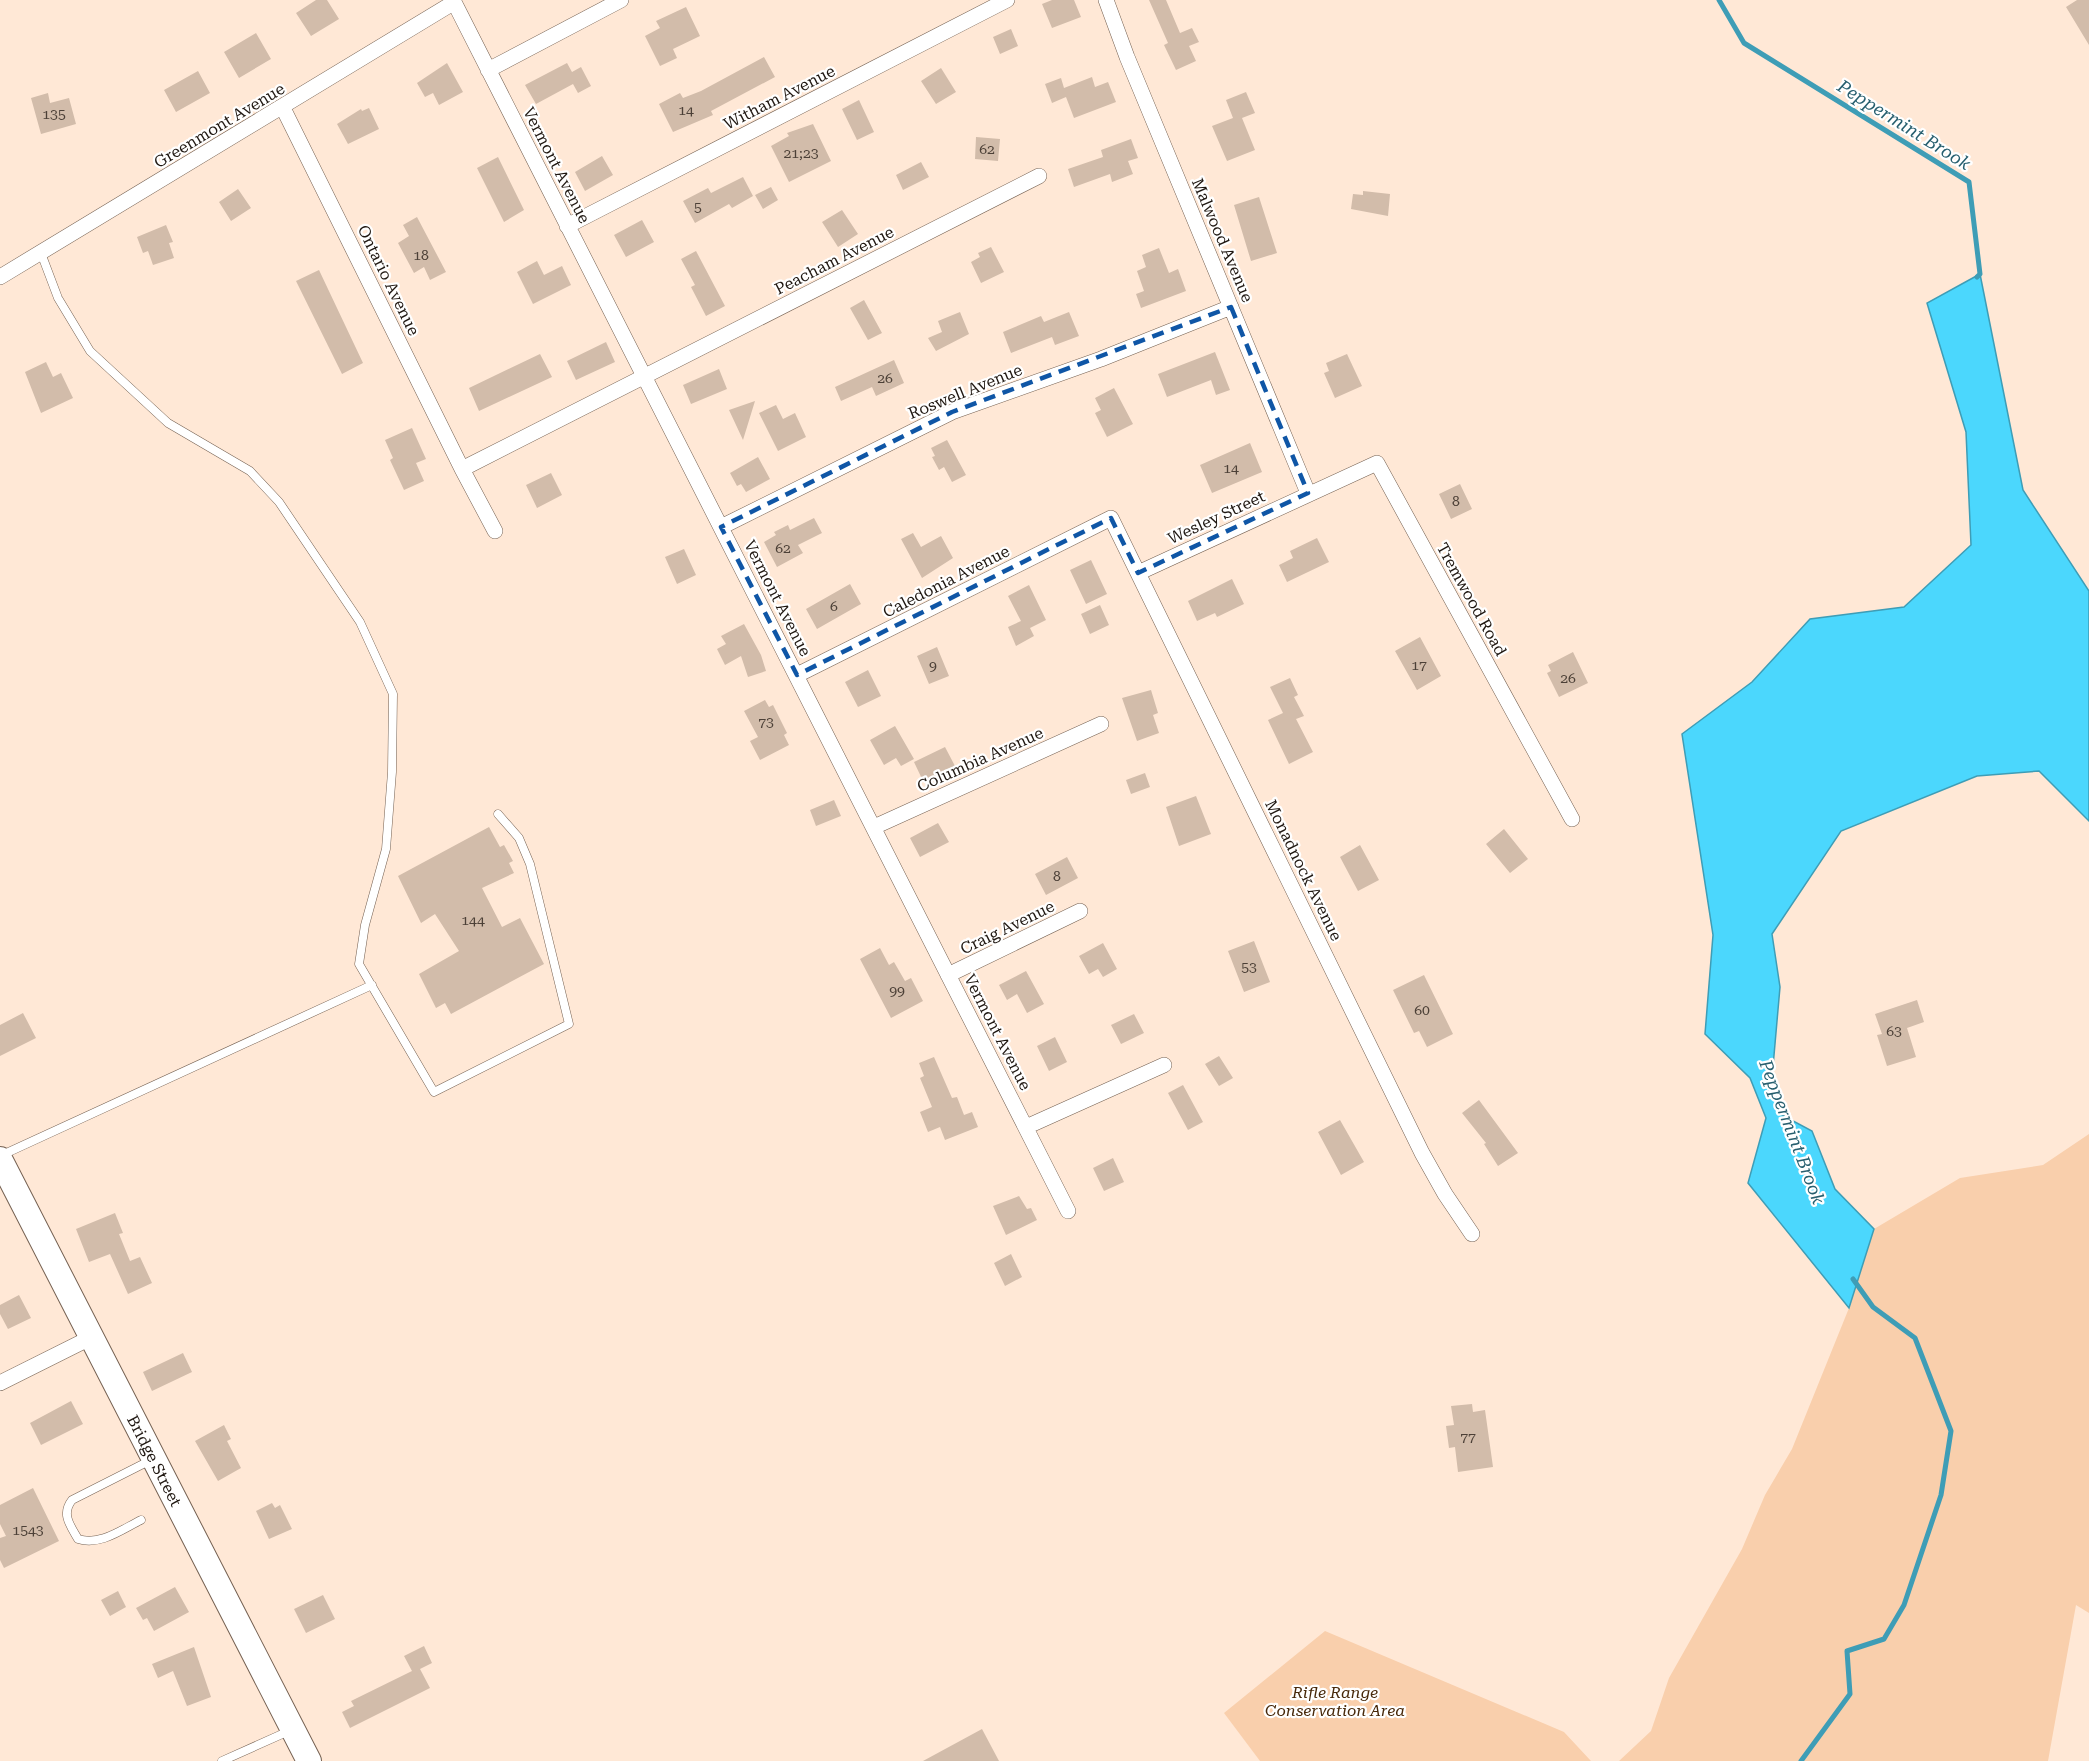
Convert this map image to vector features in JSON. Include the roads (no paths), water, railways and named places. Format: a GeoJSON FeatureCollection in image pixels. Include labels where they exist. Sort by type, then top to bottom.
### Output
{"type":"FeatureCollection","features":[{"type":"Feature","properties":{"kind":"main road","name":"Bridge Street"},"geometry":{"type":"LineString","coordinates":[[0,1158],[309,1761]]}},
{"type":"Feature","properties":{"kind":"street"},"geometry":{"type":"LineString","coordinates":[[488,70],[621,0]]}},
{"type":"Feature","properties":{"kind":"street","name":"Witham Avenue"},"geometry":{"type":"LineString","coordinates":[[567,226],[1007,0]]}},
{"type":"Feature","properties":{"kind":"street","name":"Malwood Avenue"},"geometry":{"type":"LineString","coordinates":[[1106,0],[1127,57],[1308,493]]}},
{"type":"Feature","properties":{"kind":"street","name":"Vermont Avenue"},"geometry":{"type":"LineString","coordinates":[[453,1],[1068,1211]]}},
{"type":"Feature","properties":{"kind":"street","name":"Greenmont Avenue"},"geometry":{"type":"LineString","coordinates":[[0,278],[283,108],[453,1]]}},
{"type":"Feature","properties":{"kind":"street","name":"Ontario Avenue"},"geometry":{"type":"LineString","coordinates":[[283,108],[495,531]]}},
{"type":"Feature","properties":{"kind":"street","name":"Peacham Avenue"},"geometry":{"type":"LineString","coordinates":[[644,377],[1039,176]]}},
{"type":"Feature","properties":{"kind":"street","name":"Roswell Avenue"},"geometry":{"type":"LineString","coordinates":[[721,527],[952,412],[1101,359],[1231,307]]}},
{"type":"Feature","properties":{"kind":"street"},"geometry":{"type":"LineString","coordinates":[[462,469],[644,377]]}},
{"type":"Feature","properties":{"kind":"street","name":"Tremwood Road"},"geometry":{"type":"LineString","coordinates":[[1308,493],[1377,463],[1572,819]]}},
{"type":"Feature","properties":{"kind":"street","name":"Wesley Street"},"geometry":{"type":"LineString","coordinates":[[1138,573],[1308,493]]}},
{"type":"Feature","properties":{"kind":"street","name":"Monadnock Avenue"},"geometry":{"type":"LineString","coordinates":[[1111,518],[1422,1153],[1445,1194],[1472,1234]]}},
{"type":"Feature","properties":{"kind":"street","name":"Caledonia Avenue"},"geometry":{"type":"LineString","coordinates":[[797,675],[1111,518]]}},
{"type":"Feature","properties":{"kind":"street","name":"Columbia Avenue"},"geometry":{"type":"LineString","coordinates":[[874,827],[1101,724]]}},
{"type":"Feature","properties":{"kind":"street","name":"Craig Avenue"},"geometry":{"type":"LineString","coordinates":[[948,975],[1080,911]]}},
{"type":"Feature","properties":{"kind":"street"},"geometry":{"type":"LineString","coordinates":[[1026,1127],[1164,1065]]}},
{"type":"Feature","properties":{"kind":"street"},"geometry":{"type":"LineString","coordinates":[[0,1383],[92,1337]]}},
{"type":"Feature","properties":{"kind":"lane"},"geometry":{"type":"LineString","coordinates":[[41,253],[58,298],[90,351],[168,423],[250,471],[279,502],[360,622],[393,694],[392,772],[386,849],[365,925],[359,964],[434,1092],[569,1024],[530,864],[519,838],[498,814]]}},
{"type":"Feature","properties":{"kind":"lane"},"geometry":{"type":"LineString","coordinates":[[0,1158],[372,985]]}},
{"type":"Feature","properties":{"kind":"lane"},"geometry":{"type":"LineString","coordinates":[[141,1520],[102,1540],[89,1543],[78,1539],[66,1518],[66,1508],[72,1500],[155,1458]]}},
{"type":"Feature","properties":{"kind":"lane"},"geometry":{"type":"LineString","coordinates":[[222,1761],[239,1757],[293,1729]]}},
{"type":"Feature","properties":{"kind":"water"},"geometry":{"type":"Polygon","coordinates":[[[1980,274],[2023,490],[2089,591],[2089,821],[2039,771],[1977,776],[1841,831],[1772,934],[1780,987],[1772,1078],[1780,1114],[1812,1131],[1835,1189],[1874,1229],[1849,1308],[1748,1183],[1766,1118],[1750,1078],[1705,1034],[1713,935],[1682,734],[1752,682],[1810,619],[1904,607],[1971,545],[1966,432],[1927,303],[1980,274]]]}},
{"type":"Feature","properties":{"kind":"waterway","name":"Peppermint Brook"},"geometry":{"type":"LineString","coordinates":[[1719,0],[1744,43],[1969,182],[1980,274],[1977,277]]}},
{"type":"Feature","properties":{"kind":"waterway","name":"Peppermint Brook"},"geometry":{"type":"LineString","coordinates":[[1801,1761],[1850,1694],[1847,1651],[1884,1639],[1904,1605],[1941,1495],[1951,1431],[1915,1338],[1873,1307],[1853,1279]]}},
{"type":"Feature","properties":{"kind":"park label","name":"Rifle Range Conservation Area"},"geometry":{"type":"Point","coordinates":[1335,1701]}}]}
